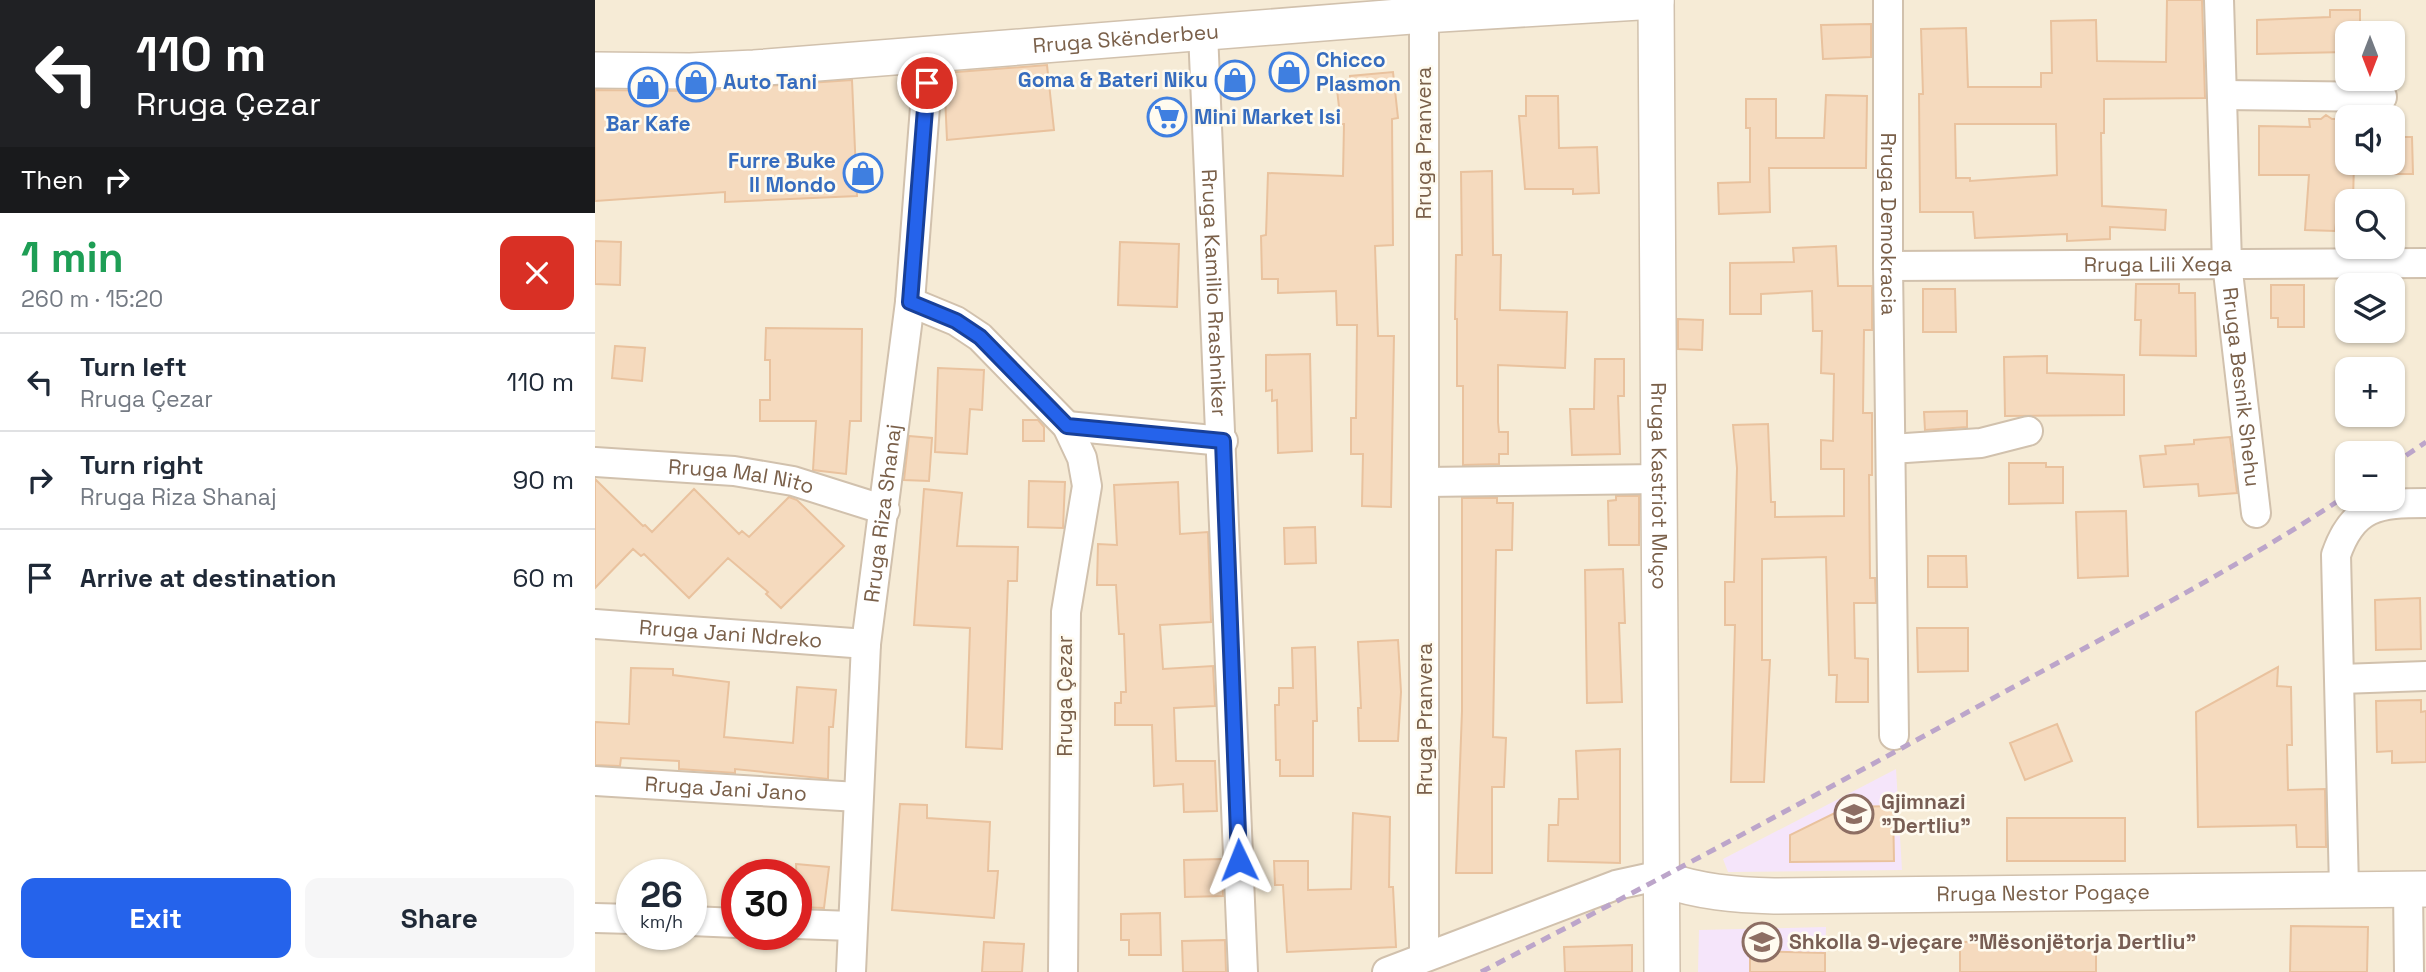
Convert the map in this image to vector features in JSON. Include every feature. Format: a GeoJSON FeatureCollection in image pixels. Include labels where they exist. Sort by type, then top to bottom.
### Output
{"type":"FeatureCollection","features":[{"type":"Feature","properties":{"kind":"street","name":"Rruga Skënderbeu"},"geometry":{"type":"LineString","coordinates":[[595,70],[690,71],[929,55],[1424,15],[1660,0]]}},
{"type":"Feature","properties":{"kind":"street","name":"Rruga Kastriot Muço"},"geometry":{"type":"LineString","coordinates":[[1660,0],[1659,479],[1663,972]]}},
{"type":"Feature","properties":{"kind":"street","name":"Rruga Demokracia"},"geometry":{"type":"LineString","coordinates":[[1888,0],[1888,266],[1894,735]]}},
{"type":"Feature","properties":{"kind":"street","name":"Rruga Besnik Shehu"},"geometry":{"type":"LineString","coordinates":[[2219,0],[2227,263],[2256,513]]}},
{"type":"Feature","properties":{"kind":"street","name":"Rruga Pranvera"},"geometry":{"type":"LineString","coordinates":[[1424,15],[1424,955]]}},
{"type":"Feature","properties":{"kind":"street","name":"Rruga Kamilio Rrashniker"},"geometry":{"type":"LineString","coordinates":[[1203,32],[1223,441],[1243,972]]}},
{"type":"Feature","properties":{"kind":"street","name":"Rruga Riza Shanaj"},"geometry":{"type":"LineString","coordinates":[[851,972],[866,644],[910,302],[929,55]]}},
{"type":"Feature","properties":{"kind":"street"},"geometry":{"type":"LineString","coordinates":[[2223,95],[2382,97]]}},
{"type":"Feature","properties":{"kind":"street","name":"Rruga Lili Xega"},"geometry":{"type":"LineString","coordinates":[[1888,266],[2426,263]]}},
{"type":"Feature","properties":{"kind":"street","name":"Rruga Çezar"},"geometry":{"type":"LineString","coordinates":[[910,302],[956,321],[980,337],[1067,426],[1083,458],[1087,486],[1066,612],[1063,972]]}},
{"type":"Feature","properties":{"kind":"street"},"geometry":{"type":"LineString","coordinates":[[1067,426],[1223,441]]}},
{"type":"Feature","properties":{"kind":"street"},"geometry":{"type":"LineString","coordinates":[[1891,449],[1981,443],[2028,431]]}},
{"type":"Feature","properties":{"kind":"street","name":"Rruga Mal Nito"},"geometry":{"type":"LineString","coordinates":[[595,462],[734,471],[793,481],[885,510]]}},
{"type":"Feature","properties":{"kind":"street"},"geometry":{"type":"LineString","coordinates":[[1426,482],[1659,479]]}},
{"type":"Feature","properties":{"kind":"street"},"geometry":{"type":"LineString","coordinates":[[2343,888],[2341,679],[2336,555],[2343,534],[2357,517],[2377,505],[2426,503]]}},
{"type":"Feature","properties":{"kind":"street","name":"Rruga Jani Ndreko"},"geometry":{"type":"LineString","coordinates":[[595,624],[866,644]]}},
{"type":"Feature","properties":{"kind":"street"},"geometry":{"type":"LineString","coordinates":[[2341,679],[2426,677]]}},
{"type":"Feature","properties":{"kind":"street","name":"Rruga Jani Jano"},"geometry":{"type":"LineString","coordinates":[[595,780],[858,797]]}},
{"type":"Feature","properties":{"kind":"street"},"geometry":{"type":"LineString","coordinates":[[1387,972],[1424,955],[1616,885],[1648,878],[1662,879]]}},
{"type":"Feature","properties":{"kind":"street","name":"Rruga Nestor Pogaçe"},"geometry":{"type":"LineString","coordinates":[[1662,879],[1692,889],[1716,893],[1774,896],[2417,889]]}},
{"type":"Feature","properties":{"kind":"street"},"geometry":{"type":"LineString","coordinates":[[2409,972],[2417,889]]}},
{"type":"Feature","properties":{"kind":"street"},"geometry":{"type":"LineString","coordinates":[[595,918],[616,919]]}},
{"type":"Feature","properties":{"kind":"street"},"geometry":{"type":"LineString","coordinates":[[812,925],[852,926]]}},
{"type":"Feature","properties":{"kind":"shaded area"},"geometry":{"type":"Polygon","coordinates":[[[595,0],[2426,0],[2426,972],[595,972],[595,0]]]}},
{"type":"Feature","properties":{"kind":"shaded area","name":"Gjimnazi \"Dertliu\""},"geometry":{"type":"Polygon","coordinates":[[[1896,769],[1902,870],[1728,872],[1723,859],[1896,769]]]}},
{"type":"Feature","properties":{"kind":"shaded area","name":"Shkolla 9-vjeçare \"Mësonjëtorja Dertliu\""},"geometry":{"type":"Polygon","coordinates":[[[1826,927],[1825,972],[1698,972],[1699,930],[1826,927]]]}},
{"type":"Feature","properties":{"kind":"building"},"geometry":{"type":"Polygon","coordinates":[[[2167,0],[2202,0],[2205,98],[2104,99],[2104,133],[2101,133],[2102,206],[2166,210],[2165,230],[2110,227],[2110,239],[2067,241],[2067,234],[1975,238],[1973,212],[1920,212],[1919,94],[1923,94],[1921,29],[1966,28],[1968,87],[2041,87],[2041,73],[2052,73],[2051,21],[2096,20],[2097,61],[2166,62],[2167,0]],[[1955,124],[1956,178],[1970,178],[1970,181],[2057,175],[2056,124],[1955,124]]]}},
{"type":"Feature","properties":{"kind":"building"},"geometry":{"type":"Polygon","coordinates":[[[2330,10],[2360,10],[2360,21],[2335,21],[2335,52],[2257,54],[2257,20],[2330,17],[2330,10]]]}},
{"type":"Feature","properties":{"kind":"building"},"geometry":{"type":"Polygon","coordinates":[[[1871,24],[1871,57],[1823,59],[1821,25],[1871,24]]]}},
{"type":"Feature","properties":{"kind":"building"},"geometry":{"type":"Polygon","coordinates":[[[1047,65],[1054,130],[947,140],[944,73],[1047,65]]]}},
{"type":"Feature","properties":{"kind":"building"},"geometry":{"type":"Polygon","coordinates":[[[1393,72],[1398,118],[1392,119],[1393,245],[1375,246],[1378,336],[1394,336],[1391,507],[1362,506],[1363,454],[1351,454],[1351,418],[1356,418],[1357,325],[1337,325],[1336,291],[1278,293],[1278,279],[1262,279],[1261,236],[1266,235],[1268,173],[1343,176],[1344,124],[1341,124],[1336,81],[1350,80],[1350,76],[1393,72]]]}},
{"type":"Feature","properties":{"kind":"building"},"geometry":{"type":"Polygon","coordinates":[[[852,80],[857,196],[725,202],[725,192],[595,201],[595,90],[691,91],[852,80]]]}},
{"type":"Feature","properties":{"kind":"building"},"geometry":{"type":"Polygon","coordinates":[[[1826,95],[1867,96],[1866,168],[1769,168],[1770,212],[1719,214],[1718,183],[1750,182],[1750,128],[1746,128],[1746,99],[1776,99],[1776,138],[1824,138],[1826,95]]]}},
{"type":"Feature","properties":{"kind":"building"},"geometry":{"type":"Polygon","coordinates":[[[1526,96],[1558,96],[1559,148],[1597,147],[1599,193],[1573,194],[1573,189],[1525,189],[1519,116],[1526,116],[1526,96]]]}},
{"type":"Feature","properties":{"kind":"building"},"geometry":{"type":"Polygon","coordinates":[[[2326,115],[2335,119],[2335,175],[2354,175],[2353,189],[2335,189],[2335,231],[2305,230],[2309,175],[2259,175],[2259,126],[2310,127],[2309,119],[2321,119],[2326,115]]]}},
{"type":"Feature","properties":{"kind":"building"},"geometry":{"type":"Polygon","coordinates":[[[2405,137],[2412,137],[2413,174],[2405,174],[2405,137]]]}},
{"type":"Feature","properties":{"kind":"building"},"geometry":{"type":"Polygon","coordinates":[[[1492,171],[1493,255],[1501,255],[1500,310],[1567,312],[1565,368],[1498,365],[1499,432],[1508,432],[1508,454],[1499,454],[1499,464],[1463,465],[1463,386],[1457,386],[1455,319],[1456,255],[1462,255],[1461,172],[1492,171]]]}},
{"type":"Feature","properties":{"kind":"building"},"geometry":{"type":"Polygon","coordinates":[[[595,241],[621,242],[620,285],[595,284],[595,241]]]}},
{"type":"Feature","properties":{"kind":"building"},"geometry":{"type":"Polygon","coordinates":[[[1120,242],[1179,244],[1177,307],[1118,305],[1120,242]]]}},
{"type":"Feature","properties":{"kind":"building"},"geometry":{"type":"Polygon","coordinates":[[[1836,246],[1838,286],[1872,286],[1872,330],[1864,330],[1863,413],[1872,413],[1872,475],[1869,475],[1870,578],[1875,578],[1876,603],[1854,603],[1855,658],[1868,659],[1868,702],[1836,702],[1837,675],[1829,675],[1826,557],[1762,559],[1762,660],[1770,660],[1764,782],[1731,782],[1735,625],[1725,625],[1725,582],[1734,582],[1737,468],[1733,425],[1768,424],[1771,502],[1775,502],[1775,517],[1844,516],[1844,469],[1821,469],[1821,440],[1833,441],[1834,374],[1821,373],[1822,331],[1813,331],[1812,291],[1761,294],[1761,314],[1730,314],[1730,263],[1794,262],[1793,248],[1836,246]]]}},
{"type":"Feature","properties":{"kind":"building"},"geometry":{"type":"Polygon","coordinates":[[[2136,284],[2179,284],[2179,293],[2195,293],[2196,356],[2140,355],[2141,320],[2135,320],[2136,284]]]}},
{"type":"Feature","properties":{"kind":"building"},"geometry":{"type":"Polygon","coordinates":[[[2271,285],[2304,285],[2304,327],[2278,327],[2278,318],[2271,318],[2271,285]]]}},
{"type":"Feature","properties":{"kind":"building"},"geometry":{"type":"Polygon","coordinates":[[[1923,289],[1955,289],[1956,332],[1923,332],[1923,289]]]}},
{"type":"Feature","properties":{"kind":"building"},"geometry":{"type":"Polygon","coordinates":[[[1678,319],[1703,320],[1702,350],[1678,349],[1678,319]]]}},
{"type":"Feature","properties":{"kind":"building"},"geometry":{"type":"Polygon","coordinates":[[[766,328],[862,329],[861,421],[850,421],[846,474],[813,470],[816,421],[760,421],[760,400],[770,400],[770,360],[765,360],[766,328]]]}},
{"type":"Feature","properties":{"kind":"building"},"geometry":{"type":"Polygon","coordinates":[[[615,346],[645,348],[642,381],[612,378],[615,346]]]}},
{"type":"Feature","properties":{"kind":"building"},"geometry":{"type":"Polygon","coordinates":[[[1310,354],[1312,451],[1278,453],[1277,400],[1272,401],[1272,390],[1266,391],[1266,355],[1310,354]]]}},
{"type":"Feature","properties":{"kind":"building"},"geometry":{"type":"Polygon","coordinates":[[[2047,356],[2047,373],[2124,375],[2124,415],[2005,416],[2004,357],[2047,356]]]}},
{"type":"Feature","properties":{"kind":"building"},"geometry":{"type":"Polygon","coordinates":[[[1595,359],[1624,359],[1624,396],[1618,396],[1620,454],[1572,455],[1570,409],[1594,409],[1595,359]]]}},
{"type":"Feature","properties":{"kind":"building"},"geometry":{"type":"Polygon","coordinates":[[[938,368],[984,370],[982,410],[970,409],[967,454],[935,452],[938,368]]]}},
{"type":"Feature","properties":{"kind":"building"},"geometry":{"type":"Polygon","coordinates":[[[1967,411],[1967,427],[1925,430],[1924,412],[1967,411]]]}},
{"type":"Feature","properties":{"kind":"building"},"geometry":{"type":"Polygon","coordinates":[[[1023,420],[1038,420],[1044,427],[1044,441],[1023,441],[1023,420]]]}},
{"type":"Feature","properties":{"kind":"building"},"geometry":{"type":"Polygon","coordinates":[[[909,436],[932,438],[929,481],[904,480],[909,436]]]}},
{"type":"Feature","properties":{"kind":"building"},"geometry":{"type":"Polygon","coordinates":[[[2230,437],[2237,493],[2199,496],[2198,484],[2144,487],[2140,456],[2166,454],[2165,446],[2230,437]]]}},
{"type":"Feature","properties":{"kind":"building"},"geometry":{"type":"Polygon","coordinates":[[[2009,463],[2046,463],[2046,467],[2063,467],[2063,503],[2009,504],[2009,463]]]}},
{"type":"Feature","properties":{"kind":"building"},"geometry":{"type":"Polygon","coordinates":[[[595,479],[652,532],[694,489],[739,534],[742,531],[749,537],[789,497],[797,500],[844,546],[781,608],[766,594],[768,592],[728,558],[689,598],[644,554],[641,556],[633,549],[595,588],[595,479]]]}},
{"type":"Feature","properties":{"kind":"building"},"geometry":{"type":"Polygon","coordinates":[[[1029,481],[1065,482],[1063,528],[1028,527],[1029,481]]]}},
{"type":"Feature","properties":{"kind":"building"},"geometry":{"type":"Polygon","coordinates":[[[1178,482],[1180,534],[1208,532],[1211,622],[1160,625],[1163,669],[1213,666],[1215,706],[1174,708],[1176,761],[1215,761],[1217,811],[1184,812],[1183,784],[1154,786],[1152,725],[1115,725],[1115,703],[1121,703],[1121,692],[1126,692],[1124,634],[1119,634],[1116,585],[1097,585],[1098,544],[1117,545],[1114,485],[1178,482]]]}},
{"type":"Feature","properties":{"kind":"building"},"geometry":{"type":"Polygon","coordinates":[[[924,489],[962,493],[957,546],[1018,547],[1017,581],[1008,581],[1002,749],[966,747],[970,628],[914,625],[924,489]]]}},
{"type":"Feature","properties":{"kind":"building"},"geometry":{"type":"Polygon","coordinates":[[[1616,496],[1639,496],[1639,545],[1609,545],[1608,501],[1616,500],[1616,496]]]}},
{"type":"Feature","properties":{"kind":"building"},"geometry":{"type":"Polygon","coordinates":[[[1462,498],[1497,498],[1497,503],[1513,503],[1512,550],[1496,550],[1493,737],[1506,738],[1504,787],[1492,787],[1492,873],[1456,873],[1462,711],[1462,498]]]}},
{"type":"Feature","properties":{"kind":"building"},"geometry":{"type":"Polygon","coordinates":[[[2126,511],[2128,576],[2078,578],[2076,512],[2126,511]]]}},
{"type":"Feature","properties":{"kind":"building"},"geometry":{"type":"Polygon","coordinates":[[[1315,527],[1316,563],[1285,564],[1284,528],[1315,527]]]}},
{"type":"Feature","properties":{"kind":"building"},"geometry":{"type":"Polygon","coordinates":[[[1928,556],[1966,556],[1967,587],[1928,587],[1928,556]]]}},
{"type":"Feature","properties":{"kind":"building"},"geometry":{"type":"Polygon","coordinates":[[[1623,569],[1625,623],[1619,623],[1622,702],[1587,703],[1585,570],[1623,569]]]}},
{"type":"Feature","properties":{"kind":"building"},"geometry":{"type":"Polygon","coordinates":[[[2420,598],[2421,649],[2376,650],[2375,600],[2420,598]]]}},
{"type":"Feature","properties":{"kind":"building"},"geometry":{"type":"Polygon","coordinates":[[[1917,628],[1968,628],[1968,671],[1918,672],[1917,628]]]}},
{"type":"Feature","properties":{"kind":"building"},"geometry":{"type":"Polygon","coordinates":[[[1398,640],[1401,692],[1398,741],[1359,741],[1358,708],[1361,708],[1358,642],[1398,640]]]}},
{"type":"Feature","properties":{"kind":"building"},"geometry":{"type":"Polygon","coordinates":[[[1315,647],[1317,721],[1313,721],[1313,776],[1280,776],[1280,760],[1276,760],[1275,705],[1279,705],[1279,688],[1293,688],[1292,648],[1315,647]]]}},
{"type":"Feature","properties":{"kind":"building"},"geometry":{"type":"Polygon","coordinates":[[[2278,667],[2277,686],[2291,687],[2292,745],[2287,745],[2288,790],[2325,789],[2326,847],[2297,847],[2296,825],[2198,827],[2196,712],[2278,667]]]}},
{"type":"Feature","properties":{"kind":"building"},"geometry":{"type":"Polygon","coordinates":[[[631,668],[673,669],[673,675],[729,682],[724,737],[793,743],[797,687],[836,690],[833,727],[829,727],[828,779],[735,769],[735,773],[679,769],[679,761],[621,758],[620,766],[595,765],[595,722],[629,724],[631,668]]]}},
{"type":"Feature","properties":{"kind":"building"},"geometry":{"type":"Polygon","coordinates":[[[2421,700],[2421,712],[2426,711],[2426,762],[2392,763],[2392,751],[2377,752],[2376,701],[2421,700]]]}},
{"type":"Feature","properties":{"kind":"building"},"geometry":{"type":"Polygon","coordinates":[[[2057,724],[2072,761],[2025,780],[2010,743],[2057,724]]]}},
{"type":"Feature","properties":{"kind":"building"},"geometry":{"type":"Polygon","coordinates":[[[1620,749],[1620,863],[1548,861],[1549,825],[1558,825],[1559,799],[1578,799],[1576,751],[1620,749]]]}},
{"type":"Feature","properties":{"kind":"building"},"geometry":{"type":"Polygon","coordinates":[[[900,804],[927,805],[927,818],[990,822],[988,871],[998,871],[994,918],[892,910],[900,804]]]}},
{"type":"Feature","properties":{"kind":"building"},"geometry":{"type":"Polygon","coordinates":[[[1893,806],[1894,861],[1790,862],[1790,835],[1847,807],[1893,806]]]}},
{"type":"Feature","properties":{"kind":"building"},"geometry":{"type":"Polygon","coordinates":[[[1353,813],[1390,817],[1389,887],[1393,887],[1396,947],[1287,952],[1283,885],[1275,885],[1274,861],[1308,861],[1308,890],[1351,889],[1353,813]]]}},
{"type":"Feature","properties":{"kind":"building"},"geometry":{"type":"Polygon","coordinates":[[[2007,818],[2125,818],[2125,861],[2007,861],[2007,818]]]}},
{"type":"Feature","properties":{"kind":"building"},"geometry":{"type":"Polygon","coordinates":[[[1222,859],[1223,896],[1185,897],[1184,860],[1222,859]]]}},
{"type":"Feature","properties":{"kind":"building"},"geometry":{"type":"Polygon","coordinates":[[[812,865],[829,867],[824,908],[812,908],[812,865]]]}},
{"type":"Feature","properties":{"kind":"building"},"geometry":{"type":"Polygon","coordinates":[[[1160,913],[1161,955],[1129,955],[1129,940],[1121,940],[1121,914],[1160,913]]]}},
{"type":"Feature","properties":{"kind":"building"},"geometry":{"type":"Polygon","coordinates":[[[2291,926],[2368,927],[2367,972],[2290,972],[2291,926]]]}},
{"type":"Feature","properties":{"kind":"building"},"geometry":{"type":"Polygon","coordinates":[[[1225,940],[1226,972],[1183,972],[1182,941],[1225,940]]]}},
{"type":"Feature","properties":{"kind":"building"},"geometry":{"type":"Polygon","coordinates":[[[2096,940],[2096,972],[1960,972],[1960,942],[2096,940]]]}},
{"type":"Feature","properties":{"kind":"building"},"geometry":{"type":"Polygon","coordinates":[[[984,942],[1024,944],[1022,972],[982,972],[984,942]]]}},
{"type":"Feature","properties":{"kind":"building"},"geometry":{"type":"Polygon","coordinates":[[[1632,945],[1632,972],[1565,972],[1564,947],[1632,945]]]}},
{"type":"Feature","properties":{"kind":"building"},"geometry":{"type":"Polygon","coordinates":[[[1750,951],[1825,953],[1825,972],[1750,972],[1750,951]]]}},
{"type":"Feature","properties":{"kind":"railway"},"geometry":{"type":"LineString","coordinates":[[2405,456],[2426,442]]}},
{"type":"Feature","properties":{"kind":"railway"},"geometry":{"type":"LineString","coordinates":[[1481,972],[1616,902],[2142,617],[2335,503]]}},
{"type":"Feature","properties":{"kind":"place","name":"Chicco Plasmon"},"geometry":{"type":"Point","coordinates":[1289,72]}},
{"type":"Feature","properties":{"kind":"place","name":"Goma & Bateri Niku"},"geometry":{"type":"Point","coordinates":[1235,80]}},
{"type":"Feature","properties":{"kind":"place","name":"Auto Tani"},"geometry":{"type":"Point","coordinates":[696,82]}},
{"type":"Feature","properties":{"kind":"place","name":"Bar Kafe"},"geometry":{"type":"Point","coordinates":[648,87]}},
{"type":"Feature","properties":{"kind":"place","name":"Mini Market Isi"},"geometry":{"type":"Point","coordinates":[1167,117]}},
{"type":"Feature","properties":{"kind":"place","name":"Furre Buke Il Mondo"},"geometry":{"type":"Point","coordinates":[863,173]}},
{"type":"Feature","properties":{"kind":"place","name":"Gjimnazi \"Dertliu\""},"geometry":{"type":"Point","coordinates":[1854,814]}},
{"type":"Feature","properties":{"kind":"place","name":"Shkolla 9-vjeçare \"Mësonjëtorja Dertliu\""},"geometry":{"type":"Point","coordinates":[1762,942]}},
{"type":"Feature","properties":{"kind":"route"},"geometry":{"type":"LineString","coordinates":[[927,83],[910,302],[956,321],[980,337],[1067,426],[1223,441],[1239,860]]}}]}
